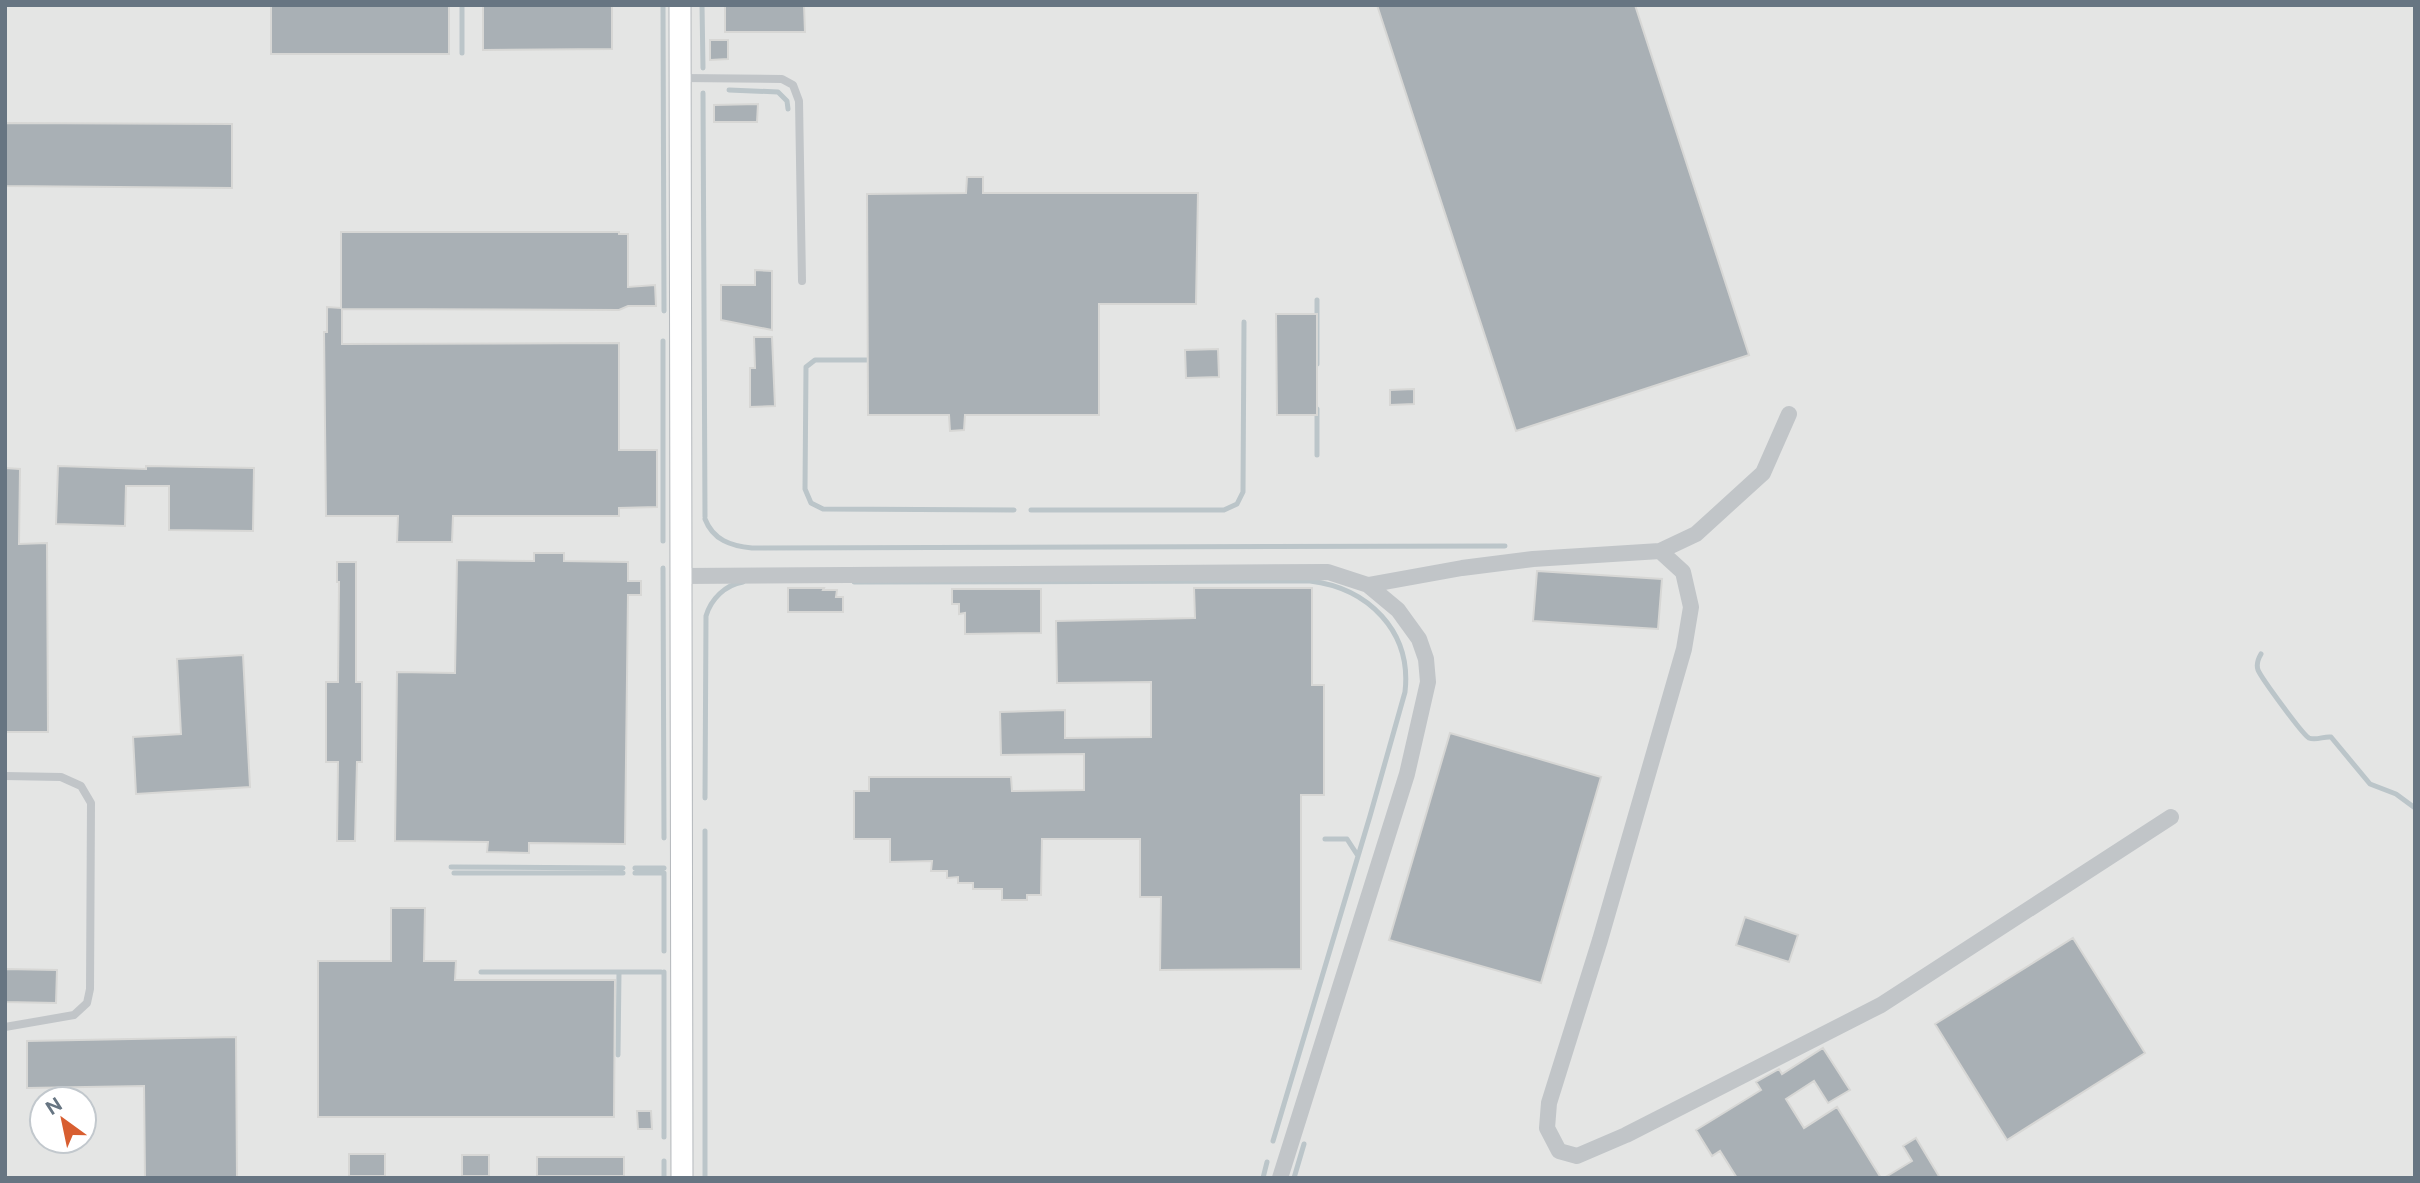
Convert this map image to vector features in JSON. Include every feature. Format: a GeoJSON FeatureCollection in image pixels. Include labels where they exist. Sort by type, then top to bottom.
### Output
{"type":"FeatureCollection","features":[{"type":"Feature","properties":{"kind":"main road"},"geometry":{"type":"LineString","coordinates":[[680,5],[682,1178]]}},
{"type":"Feature","properties":{"kind":"street"},"geometry":{"type":"LineString","coordinates":[[1368,585],[1462,568],[1533,559],[1660,551],[1696,534],[1763,473],[1789,414]]}},
{"type":"Feature","properties":{"kind":"street"},"geometry":{"type":"LineString","coordinates":[[1660,551],[1683,572],[1691,607],[1688,628],[1600,940],[1549,1103],[1547,1128],[1559,1151],[1577,1156],[1626,1135],[1881,1005],[2171,817]]}},
{"type":"Feature","properties":{"kind":"street"},"geometry":{"type":"LineString","coordinates":[[683,576],[1328,572],[1368,585],[1398,610],[1419,639],[1426,659],[1428,682],[1407,774],[1280,1178]]}},
{"type":"Feature","properties":{"kind":"lane"},"geometry":{"type":"LineString","coordinates":[[680,78],[782,79],[793,85],[799,101],[802,281]]}},
{"type":"Feature","properties":{"kind":"lane"},"geometry":{"type":"LineString","coordinates":[[5,776],[61,777],[81,786],[91,803],[90,989],[87,1003],[74,1015],[5,1027]]}},
{"type":"Feature","properties":{"kind":"shaded area"},"geometry":{"type":"Polygon","coordinates":[[[5,5],[2415,5],[2415,1178],[5,1178],[5,5]]]}},
{"type":"Feature","properties":{"kind":"building"},"geometry":{"type":"Polygon","coordinates":[[[271,5],[449,5],[449,54],[271,54],[271,5]]]}},
{"type":"Feature","properties":{"kind":"building"},"geometry":{"type":"Polygon","coordinates":[[[483,5],[612,5],[612,49],[483,50],[483,5]]]}},
{"type":"Feature","properties":{"kind":"building"},"geometry":{"type":"Polygon","coordinates":[[[725,5],[804,5],[805,32],[725,32],[725,5]]]}},
{"type":"Feature","properties":{"kind":"building"},"geometry":{"type":"Polygon","coordinates":[[[1377,5],[1635,5],[1749,355],[1516,431],[1377,5]]]}},
{"type":"Feature","properties":{"kind":"building"},"geometry":{"type":"Polygon","coordinates":[[[710,40],[728,40],[728,59],[710,60],[710,40]]]}},
{"type":"Feature","properties":{"kind":"building"},"geometry":{"type":"Polygon","coordinates":[[[758,104],[757,122],[714,122],[714,105],[758,104]]]}},
{"type":"Feature","properties":{"kind":"building"},"geometry":{"type":"Polygon","coordinates":[[[5,123],[232,124],[232,188],[5,186],[5,123]]]}},
{"type":"Feature","properties":{"kind":"building"},"geometry":{"type":"Polygon","coordinates":[[[967,177],[983,177],[983,193],[1198,193],[1196,304],[1099,304],[1099,415],[965,415],[964,430],[950,431],[949,415],[868,415],[867,194],[966,193],[967,177]]]}},
{"type":"Feature","properties":{"kind":"building"},"geometry":{"type":"Polygon","coordinates":[[[341,232],[628,234],[628,287],[655,285],[656,306],[628,306],[619,310],[342,309],[342,344],[619,343],[619,450],[657,450],[657,507],[619,508],[619,516],[453,516],[452,542],[397,542],[398,516],[326,516],[324,332],[327,332],[327,307],[341,308],[341,232]]]}},
{"type":"Feature","properties":{"kind":"building"},"geometry":{"type":"Polygon","coordinates":[[[755,270],[772,271],[772,330],[721,320],[721,285],[755,285],[755,270]]]}},
{"type":"Feature","properties":{"kind":"building"},"geometry":{"type":"Polygon","coordinates":[[[1276,314],[1317,314],[1317,415],[1277,415],[1276,314]]]}},
{"type":"Feature","properties":{"kind":"building"},"geometry":{"type":"Polygon","coordinates":[[[754,337],[772,337],[775,406],[750,407],[750,368],[755,368],[754,337]]]}},
{"type":"Feature","properties":{"kind":"building"},"geometry":{"type":"Polygon","coordinates":[[[1218,349],[1219,377],[1186,378],[1185,350],[1218,349]]]}},
{"type":"Feature","properties":{"kind":"building"},"geometry":{"type":"Polygon","coordinates":[[[1414,389],[1414,404],[1390,405],[1390,390],[1414,389]]]}},
{"type":"Feature","properties":{"kind":"building"},"geometry":{"type":"Polygon","coordinates":[[[58,466],[146,469],[146,466],[254,468],[253,531],[169,530],[169,486],[126,486],[125,526],[56,524],[58,466]]]}},
{"type":"Feature","properties":{"kind":"building"},"geometry":{"type":"Polygon","coordinates":[[[5,468],[20,469],[19,544],[47,543],[48,732],[5,732],[5,468]]]}},
{"type":"Feature","properties":{"kind":"building"},"geometry":{"type":"Polygon","coordinates":[[[534,553],[564,553],[564,561],[628,562],[628,581],[641,581],[641,595],[628,595],[625,844],[529,843],[529,853],[487,852],[488,842],[395,841],[397,672],[455,673],[457,560],[534,561],[534,553]]]}},
{"type":"Feature","properties":{"kind":"building"},"geometry":{"type":"Polygon","coordinates":[[[337,562],[356,562],[356,682],[362,682],[362,762],[357,762],[355,841],[337,841],[338,762],[326,762],[326,682],[338,682],[337,562]]]}},
{"type":"Feature","properties":{"kind":"building"},"geometry":{"type":"Polygon","coordinates":[[[1537,571],[1662,579],[1658,629],[1533,621],[1537,571]]]}},
{"type":"Feature","properties":{"kind":"building"},"geometry":{"type":"Polygon","coordinates":[[[788,588],[837,590],[836,597],[843,597],[843,612],[788,612],[788,588]]]}},
{"type":"Feature","properties":{"kind":"building"},"geometry":{"type":"Polygon","coordinates":[[[1194,588],[1312,588],[1312,685],[1324,685],[1324,795],[1301,795],[1301,969],[1160,970],[1161,897],[1140,897],[1140,839],[1042,839],[1041,895],[1027,895],[1027,900],[1002,900],[1002,889],[973,889],[973,883],[958,883],[958,877],[947,878],[947,871],[931,871],[932,861],[890,862],[890,839],[854,839],[854,791],[869,791],[869,777],[1011,777],[1012,791],[1084,790],[1084,754],[1001,755],[1000,712],[1065,710],[1065,738],[1151,737],[1151,682],[1057,683],[1056,621],[1195,618],[1194,588]]]}},
{"type":"Feature","properties":{"kind":"building"},"geometry":{"type":"Polygon","coordinates":[[[952,589],[1041,589],[1041,633],[965,634],[965,613],[959,614],[959,604],[952,604],[952,589]]]}},
{"type":"Feature","properties":{"kind":"building"},"geometry":{"type":"Polygon","coordinates":[[[243,655],[250,787],[136,794],[133,737],[181,734],[177,659],[243,655]]]}},
{"type":"Feature","properties":{"kind":"building"},"geometry":{"type":"Polygon","coordinates":[[[1450,733],[1601,777],[1541,983],[1389,940],[1450,733]]]}},
{"type":"Feature","properties":{"kind":"building"},"geometry":{"type":"Polygon","coordinates":[[[391,908],[425,908],[424,961],[456,961],[455,980],[615,980],[614,1117],[318,1117],[318,961],[391,961],[391,908]]]}},
{"type":"Feature","properties":{"kind":"building"},"geometry":{"type":"Polygon","coordinates":[[[1745,917],[1798,935],[1789,962],[1736,945],[1745,917]]]}},
{"type":"Feature","properties":{"kind":"building"},"geometry":{"type":"Polygon","coordinates":[[[2073,938],[2145,1053],[2007,1140],[1935,1024],[2073,938]]]}},
{"type":"Feature","properties":{"kind":"building"},"geometry":{"type":"Polygon","coordinates":[[[5,969],[57,970],[56,1003],[5,1002],[5,969]]]}},
{"type":"Feature","properties":{"kind":"building"},"geometry":{"type":"Polygon","coordinates":[[[236,1037],[237,1178],[145,1178],[144,1086],[28,1085],[27,1088],[27,1041],[236,1037]]]}},
{"type":"Feature","properties":{"kind":"building"},"geometry":{"type":"Polygon","coordinates":[[[1823,1048],[1850,1090],[1828,1103],[1814,1081],[1786,1099],[1804,1128],[1837,1107],[1881,1178],[1737,1178],[1720,1151],[1712,1156],[1696,1130],[1761,1090],[1756,1082],[1779,1069],[1782,1074],[1823,1048]]]}},
{"type":"Feature","properties":{"kind":"building"},"geometry":{"type":"Polygon","coordinates":[[[637,1111],[651,1111],[652,1129],[638,1129],[637,1111]]]}},
{"type":"Feature","properties":{"kind":"building"},"geometry":{"type":"Polygon","coordinates":[[[1916,1138],[1940,1178],[1884,1178],[1912,1161],[1903,1146],[1916,1138]]]}},
{"type":"Feature","properties":{"kind":"building"},"geometry":{"type":"Polygon","coordinates":[[[349,1154],[385,1154],[385,1176],[349,1176],[349,1154]]]}},
{"type":"Feature","properties":{"kind":"building"},"geometry":{"type":"Polygon","coordinates":[[[462,1155],[489,1155],[489,1176],[462,1176],[462,1155]]]}},
{"type":"Feature","properties":{"kind":"building"},"geometry":{"type":"Polygon","coordinates":[[[537,1157],[624,1157],[624,1176],[537,1176],[537,1157]]]}},
{"type":"Feature","properties":{"kind":"waterway"},"geometry":{"type":"LineString","coordinates":[[462,5],[462,53]]}},
{"type":"Feature","properties":{"kind":"waterway"},"geometry":{"type":"LineString","coordinates":[[663,5],[664,311]]}},
{"type":"Feature","properties":{"kind":"waterway"},"geometry":{"type":"LineString","coordinates":[[702,5],[703,68]]}},
{"type":"Feature","properties":{"kind":"waterway"},"geometry":{"type":"LineString","coordinates":[[729,90],[778,92],[787,101],[788,109]]}},
{"type":"Feature","properties":{"kind":"waterway"},"geometry":{"type":"LineString","coordinates":[[703,93],[705,517]]}},
{"type":"Feature","properties":{"kind":"waterway"},"geometry":{"type":"LineString","coordinates":[[1317,300],[1317,364]]}},
{"type":"Feature","properties":{"kind":"waterway"},"geometry":{"type":"LineString","coordinates":[[1031,510],[1224,510],[1237,504],[1243,492],[1244,322]]}},
{"type":"Feature","properties":{"kind":"waterway"},"geometry":{"type":"LineString","coordinates":[[663,341],[663,541]]}},
{"type":"Feature","properties":{"kind":"waterway"},"geometry":{"type":"LineString","coordinates":[[868,360],[815,360],[806,367],[805,489],[811,503],[823,509],[1014,510]]}},
{"type":"Feature","properties":{"kind":"waterway"},"geometry":{"type":"LineString","coordinates":[[1317,409],[1317,455]]}},
{"type":"Feature","properties":{"kind":"waterway"},"geometry":{"type":"LineString","coordinates":[[705,519],[713,532],[724,541],[752,548],[1505,546]]}},
{"type":"Feature","properties":{"kind":"waterway"},"geometry":{"type":"LineString","coordinates":[[663,568],[664,838]]}},
{"type":"Feature","properties":{"kind":"waterway"},"geometry":{"type":"LineString","coordinates":[[854,582],[1310,581],[1331,585],[1350,593],[1382,616],[1401,650],[1405,692],[1273,1141]]}},
{"type":"Feature","properties":{"kind":"waterway"},"geometry":{"type":"LineString","coordinates":[[705,798],[706,616],[711,604],[720,594],[730,586],[743,582]]}},
{"type":"Feature","properties":{"kind":"waterway"},"geometry":{"type":"LineString","coordinates":[[2261,654],[2258,670],[2305,735],[2312,739],[2331,737],[2370,784],[2396,794],[2415,808]]}},
{"type":"Feature","properties":{"kind":"waterway"},"geometry":{"type":"LineString","coordinates":[[705,831],[705,1178]]}},
{"type":"Feature","properties":{"kind":"waterway"},"geometry":{"type":"LineString","coordinates":[[1325,839],[1347,839],[1358,856]]}},
{"type":"Feature","properties":{"kind":"waterway"},"geometry":{"type":"LineString","coordinates":[[451,867],[623,868]]}},
{"type":"Feature","properties":{"kind":"waterway"},"geometry":{"type":"LineString","coordinates":[[635,868],[664,868]]}},
{"type":"Feature","properties":{"kind":"waterway"},"geometry":{"type":"LineString","coordinates":[[454,873],[623,873]]}},
{"type":"Feature","properties":{"kind":"waterway"},"geometry":{"type":"LineString","coordinates":[[635,873],[664,873],[664,951]]}},
{"type":"Feature","properties":{"kind":"waterway"},"geometry":{"type":"LineString","coordinates":[[481,972],[661,972]]}},
{"type":"Feature","properties":{"kind":"waterway"},"geometry":{"type":"LineString","coordinates":[[618,1055],[619,972]]}},
{"type":"Feature","properties":{"kind":"waterway"},"geometry":{"type":"LineString","coordinates":[[664,972],[664,1137]]}},
{"type":"Feature","properties":{"kind":"waterway"},"geometry":{"type":"LineString","coordinates":[[1294,1178],[1304,1144]]}},
{"type":"Feature","properties":{"kind":"waterway"},"geometry":{"type":"LineString","coordinates":[[664,1161],[664,1178]]}},
{"type":"Feature","properties":{"kind":"waterway"},"geometry":{"type":"LineString","coordinates":[[1263,1178],[1267,1162]]}}]}
